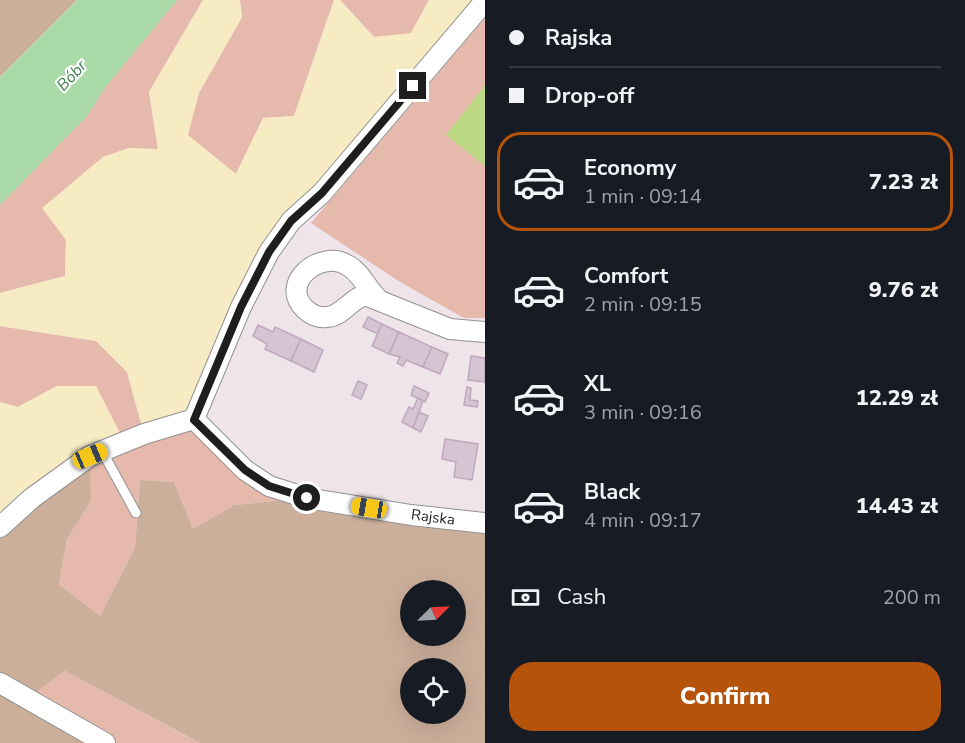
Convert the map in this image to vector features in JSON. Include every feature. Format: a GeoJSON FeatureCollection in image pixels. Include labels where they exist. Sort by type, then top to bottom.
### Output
{"type":"FeatureCollection","features":[{"type":"Feature","properties":{"kind":"street"},"geometry":{"type":"LineString","coordinates":[[0,527],[32,498],[90,456],[144,434],[194,420],[241,307],[269,252],[291,221],[322,193],[485,1]]}},
{"type":"Feature","properties":{"kind":"street"},"geometry":{"type":"LineString","coordinates":[[378,299],[450,328],[485,332]]}},
{"type":"Feature","properties":{"kind":"street","name":"Rajska"},"geometry":{"type":"LineString","coordinates":[[194,420],[245,470],[269,486],[307,498],[411,515],[485,523]]}},
{"type":"Feature","properties":{"kind":"street"},"geometry":{"type":"LineString","coordinates":[[0,683],[105,743]]}},
{"type":"Feature","properties":{"kind":"lane"},"geometry":{"type":"LineString","coordinates":[[102,451],[136,513]]}},
{"type":"Feature","properties":{"kind":"shaded area"},"geometry":{"type":"Polygon","coordinates":[[[0,0],[77,0],[0,77],[0,0]]]}},
{"type":"Feature","properties":{"kind":"shaded area"},"geometry":{"type":"Polygon","coordinates":[[[177,0],[203,0],[149,92],[158,150],[129,148],[103,157],[43,208],[66,240],[65,276],[0,293],[0,205],[87,116],[104,89],[177,0]]]}},
{"type":"Feature","properties":{"kind":"shaded area"},"geometry":{"type":"Polygon","coordinates":[[[203,0],[240,0],[242,17],[199,93],[188,135],[236,174],[263,118],[294,116],[334,0],[340,0],[374,37],[411,33],[429,0],[485,0],[292,221],[194,419],[144,434],[127,372],[96,341],[0,326],[0,293],[65,276],[66,240],[42,208],[103,157],[129,148],[158,149],[149,92],[203,0]]]}},
{"type":"Feature","properties":{"kind":"shaded area"},"geometry":{"type":"Polygon","coordinates":[[[240,0],[334,0],[294,116],[263,118],[236,174],[187,135],[199,93],[242,17],[240,0]]]}},
{"type":"Feature","properties":{"kind":"shaded area"},"geometry":{"type":"Polygon","coordinates":[[[340,0],[429,0],[411,34],[374,37],[340,0]]]}},
{"type":"Feature","properties":{"kind":"shaded area"},"geometry":{"type":"Polygon","coordinates":[[[485,18],[485,318],[464,318],[400,282],[311,223],[485,18]]]}},
{"type":"Feature","properties":{"kind":"shaded area"},"geometry":{"type":"Polygon","coordinates":[[[485,85],[485,166],[446,135],[485,85]]]}},
{"type":"Feature","properties":{"kind":"shaded area"},"geometry":{"type":"Polygon","coordinates":[[[0,326],[96,341],[127,372],[144,433],[194,419],[217,443],[307,498],[234,505],[193,529],[174,482],[140,480],[135,548],[100,616],[59,584],[67,539],[91,501],[57,386],[18,407],[0,402],[0,326]]]}},
{"type":"Feature","properties":{"kind":"shaded area"},"geometry":{"type":"Polygon","coordinates":[[[57,386],[96,386],[124,441],[0,527],[0,402],[18,407],[57,386]]]}},
{"type":"Feature","properties":{"kind":"shaded area"},"geometry":{"type":"Polygon","coordinates":[[[90,456],[91,501],[67,539],[59,584],[100,616],[135,548],[140,480],[174,482],[193,529],[234,505],[307,498],[485,523],[485,743],[200,743],[65,671],[28,698],[105,743],[0,743],[0,527],[90,456]]]}},
{"type":"Feature","properties":{"kind":"shaded area"},"geometry":{"type":"Polygon","coordinates":[[[65,671],[200,743],[105,743],[27,698],[65,671]]]}},
{"type":"Feature","properties":{"kind":"water","name":"Bóbr"},"geometry":{"type":"Polygon","coordinates":[[[77,0],[177,0],[104,89],[87,116],[0,205],[0,77],[77,0]]]}},
{"type":"Feature","properties":{"kind":"building"},"geometry":{"type":"Polygon","coordinates":[[[368,317],[382,324],[378,334],[363,327],[368,317]]]}},
{"type":"Feature","properties":{"kind":"building"},"geometry":{"type":"Polygon","coordinates":[[[382,324],[399,332],[389,354],[372,346],[382,324]]]}},
{"type":"Feature","properties":{"kind":"building"},"geometry":{"type":"Polygon","coordinates":[[[258,325],[273,332],[275,327],[301,339],[291,361],[265,349],[267,344],[253,336],[258,325]]]}},
{"type":"Feature","properties":{"kind":"building"},"geometry":{"type":"Polygon","coordinates":[[[399,332],[432,347],[423,367],[406,360],[403,366],[397,363],[400,357],[389,354],[399,332]]]}},
{"type":"Feature","properties":{"kind":"building"},"geometry":{"type":"Polygon","coordinates":[[[301,339],[323,350],[314,372],[291,361],[301,339]]]}},
{"type":"Feature","properties":{"kind":"building"},"geometry":{"type":"Polygon","coordinates":[[[432,347],[448,354],[440,374],[423,367],[432,347]]]}},
{"type":"Feature","properties":{"kind":"building"},"geometry":{"type":"Polygon","coordinates":[[[471,356],[485,358],[485,382],[468,380],[471,356]]]}},
{"type":"Feature","properties":{"kind":"building"},"geometry":{"type":"Polygon","coordinates":[[[358,381],[367,385],[361,399],[352,395],[358,381]]]}},
{"type":"Feature","properties":{"kind":"building"},"geometry":{"type":"Polygon","coordinates":[[[414,386],[429,393],[425,402],[411,395],[414,386]]]}},
{"type":"Feature","properties":{"kind":"building"},"geometry":{"type":"Polygon","coordinates":[[[467,387],[471,388],[470,400],[478,401],[477,407],[464,405],[467,387]]]}},
{"type":"Feature","properties":{"kind":"building"},"geometry":{"type":"Polygon","coordinates":[[[418,398],[423,401],[413,428],[402,422],[409,407],[413,409],[418,398]]]}},
{"type":"Feature","properties":{"kind":"building"},"geometry":{"type":"Polygon","coordinates":[[[419,412],[428,416],[421,432],[413,428],[419,412]]]}},
{"type":"Feature","properties":{"kind":"building"},"geometry":{"type":"Polygon","coordinates":[[[445,439],[478,444],[472,480],[454,477],[456,462],[442,459],[445,439]]]}},
{"type":"Feature","properties":{"kind":"route"},"geometry":{"type":"LineString","coordinates":[[307,498],[269,486],[245,470],[194,420],[241,307],[269,252],[291,221],[322,193],[413,86]]}}]}
